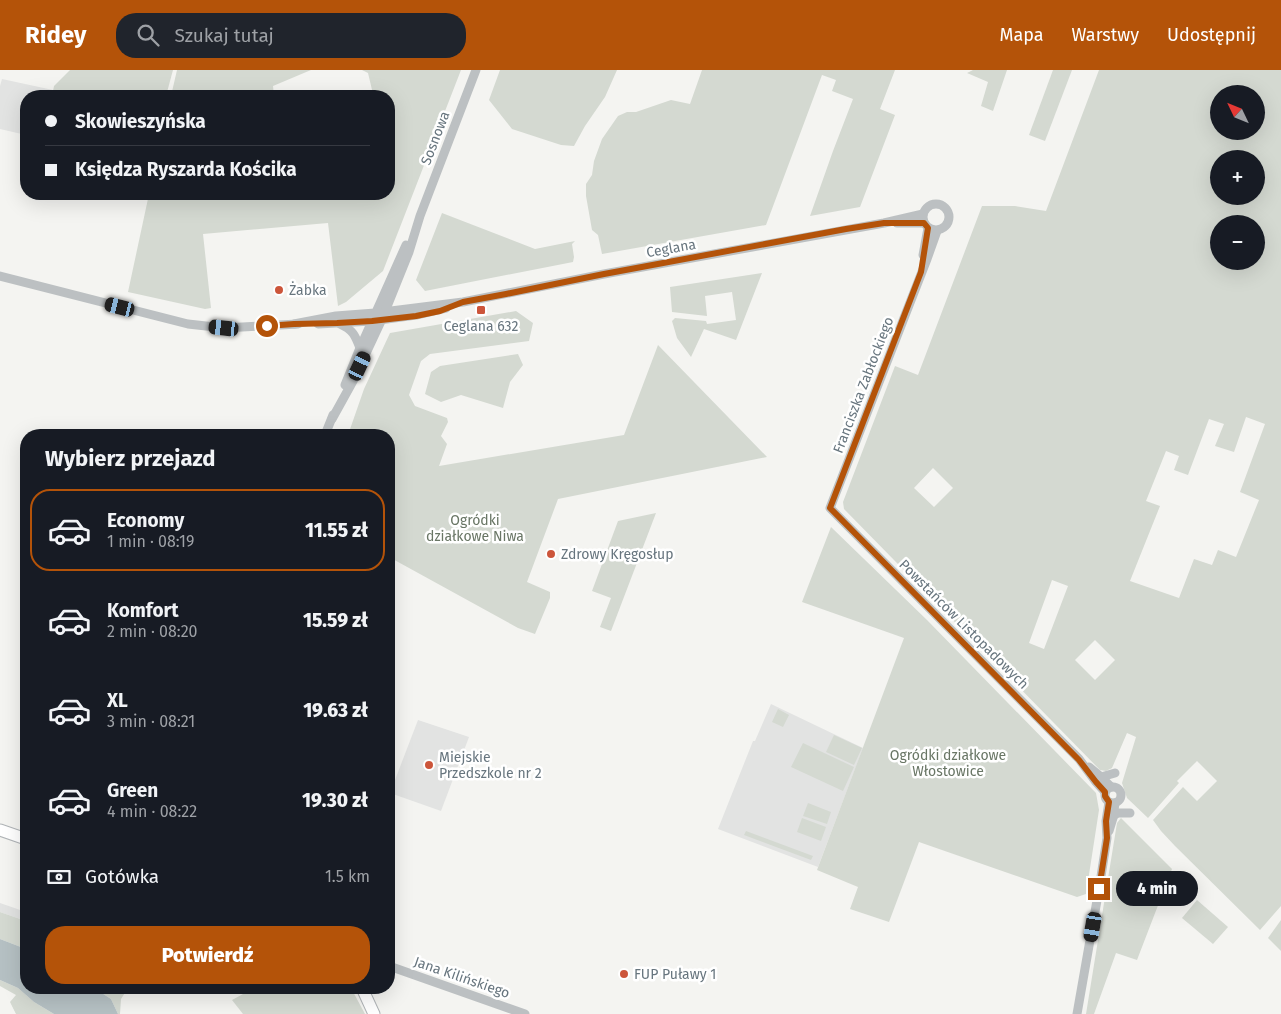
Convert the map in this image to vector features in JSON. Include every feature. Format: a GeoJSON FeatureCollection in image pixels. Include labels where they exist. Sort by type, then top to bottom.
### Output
{"type":"FeatureCollection","features":[{"type":"Feature","properties":{"kind":"main road"},"geometry":{"type":"LineString","coordinates":[[0,830],[20,837]]}},
{"type":"Feature","properties":{"kind":"main road"},"geometry":{"type":"LineString","coordinates":[[365,994],[374,1014]]}},
{"type":"Feature","properties":{"kind":"street","name":"Sosnowa"},"geometry":{"type":"LineString","coordinates":[[378,316],[420,216],[476,70]]}},
{"type":"Feature","properties":{"kind":"street","name":"Sosnowa"},"geometry":{"type":"LineString","coordinates":[[378,316],[393,291],[409,252],[420,216]]}},
{"type":"Feature","properties":{"kind":"street","name":"Ceglana"},"geometry":{"type":"LineString","coordinates":[[378,316],[409,308],[463,302],[598,275],[884,223],[928,224]]}},
{"type":"Feature","properties":{"kind":"street","name":"Franciszka Zabłockiego"},"geometry":{"type":"LineString","coordinates":[[830,508],[921,272],[928,224]]}},
{"type":"Feature","properties":{"kind":"street"},"geometry":{"type":"LineString","coordinates":[[0,276],[188,324],[224,328],[337,323],[378,316]]}},
{"type":"Feature","properties":{"kind":"street"},"geometry":{"type":"LineString","coordinates":[[393,291],[397,301],[402,306],[409,308]]}},
{"type":"Feature","properties":{"kind":"street","name":"Ceglana"},"geometry":{"type":"LineString","coordinates":[[378,316],[416,316],[440,311],[463,302]]}},
{"type":"Feature","properties":{"kind":"street"},"geometry":{"type":"LineString","coordinates":[[294,324],[336,316],[378,316]]}},
{"type":"Feature","properties":{"kind":"street"},"geometry":{"type":"LineString","coordinates":[[328,429],[360,348],[378,316]]}},
{"type":"Feature","properties":{"kind":"street"},"geometry":{"type":"LineString","coordinates":[[332,419],[350,388],[378,316]]}},
{"type":"Feature","properties":{"kind":"street"},"geometry":{"type":"LineString","coordinates":[[337,323],[349,328],[354,333],[360,348]]}},
{"type":"Feature","properties":{"kind":"street","name":"Powstańców Listopadowych"},"geometry":{"type":"LineString","coordinates":[[830,508],[1079,760],[1096,782],[1108,789]]}},
{"type":"Feature","properties":{"kind":"street","name":"Powstańców Listopadowych"},"geometry":{"type":"LineString","coordinates":[[1079,760],[1102,777],[1108,789]]}},
{"type":"Feature","properties":{"kind":"street"},"geometry":{"type":"LineString","coordinates":[[1102,777],[1115,773]]}},
{"type":"Feature","properties":{"kind":"street"},"geometry":{"type":"LineString","coordinates":[[1077,1014],[1107,838],[1113,816],[1112,802],[1105,796],[1108,789],[1118,788],[1122,794],[1119,800],[1112,802]]}},
{"type":"Feature","properties":{"kind":"street"},"geometry":{"type":"LineString","coordinates":[[1107,838],[1106,821],[1112,802]]}},
{"type":"Feature","properties":{"kind":"street"},"geometry":{"type":"LineString","coordinates":[[1113,816],[1118,813],[1130,813]]}},
{"type":"Feature","properties":{"kind":"street","name":"Jana Kilińskiego"},"geometry":{"type":"LineString","coordinates":[[395,968],[525,1014]]}},
{"type":"Feature","properties":{"kind":"shaded area"},"geometry":{"type":"Polygon","coordinates":[[[2,79],[53,90],[20,90],[20,134],[0,129],[0,86],[2,79]]]}},
{"type":"Feature","properties":{"kind":"shaded area"},"geometry":{"type":"Polygon","coordinates":[[[771,704],[863,748],[818,867],[718,829],[753,741],[755,741],[771,704]]]}},
{"type":"Feature","properties":{"kind":"shaded area","name":"Miejskie Przedszkole nr 2"},"geometry":{"type":"Polygon","coordinates":[[[418,720],[469,737],[441,811],[395,795],[395,780],[418,720]]]}},
{"type":"Feature","properties":{"kind":"shaded area"},"geometry":{"type":"Polygon","coordinates":[[[0,903],[20,910],[20,919],[0,912],[0,903]]]}},
{"type":"Feature","properties":{"kind":"shaded area"},"geometry":{"type":"Polygon","coordinates":[[[0,939],[20,947],[20,990],[0,980],[0,939]]]}},
{"type":"Feature","properties":{"kind":"shaded area"},"geometry":{"type":"Polygon","coordinates":[[[25,994],[103,994],[111,999],[118,1014],[54,1014],[25,994]]]}},
{"type":"Feature","properties":{"kind":"green space"},"geometry":{"type":"Polygon","coordinates":[[[70,70],[173,70],[168,90],[53,90],[54,86],[70,70]]]}},
{"type":"Feature","properties":{"kind":"green space"},"geometry":{"type":"Polygon","coordinates":[[[177,70],[311,70],[273,86],[273,90],[172,90],[177,70]]]}},
{"type":"Feature","properties":{"kind":"green space"},"geometry":{"type":"Polygon","coordinates":[[[362,70],[461,70],[383,271],[346,302],[338,306],[328,223],[203,234],[211,308],[205,309],[128,292],[148,200],[395,200],[395,90],[372,90],[368,73],[362,70]]]}},
{"type":"Feature","properties":{"kind":"green space"},"geometry":{"type":"Polygon","coordinates":[[[500,70],[617,70],[605,97],[574,146],[561,145],[512,129],[489,100],[500,70]]]}},
{"type":"Feature","properties":{"kind":"green space"},"geometry":{"type":"Polygon","coordinates":[[[702,70],[895,70],[880,109],[895,115],[860,207],[810,216],[853,99],[832,91],[836,80],[822,75],[766,225],[602,254],[598,235],[592,230],[586,196],[586,184],[592,175],[594,161],[602,139],[618,116],[627,112],[636,112],[671,100],[690,104],[702,70]]]}},
{"type":"Feature","properties":{"kind":"green space"},"geometry":{"type":"Polygon","coordinates":[[[973,70],[1007,70],[993,111],[981,106],[988,82],[967,73],[973,70]]]}},
{"type":"Feature","properties":{"kind":"green space"},"geometry":{"type":"Polygon","coordinates":[[[1053,70],[1072,70],[1045,141],[1029,135],[1053,70]]]}},
{"type":"Feature","properties":{"kind":"green space"},"geometry":{"type":"Polygon","coordinates":[[[1099,70],[1281,70],[1281,906],[1260,930],[1175,846],[1153,820],[1183,787],[1197,801],[1217,781],[1197,761],[1177,781],[1179,783],[1148,818],[1127,798],[1122,783],[1136,737],[1127,733],[1112,768],[1106,771],[1100,770],[844,509],[843,502],[895,366],[918,375],[982,206],[1015,206],[1046,211],[1099,70]],[[1246,417],[1234,452],[1215,446],[1224,424],[1209,419],[1188,475],[1174,470],[1179,456],[1166,451],[1146,501],[1160,506],[1130,581],[1179,598],[1194,559],[1212,565],[1218,550],[1236,557],[1259,500],[1240,492],[1265,424],[1246,417]],[[933,468],[914,488],[934,507],[953,488],[933,468]],[[1052,580],[1029,643],[1044,649],[1068,586],[1052,580]],[[1095,640],[1075,660],[1095,680],[1115,660],[1095,640]]]}},
{"type":"Feature","properties":{"kind":"green space"},"geometry":{"type":"Polygon","coordinates":[[[442,213],[535,249],[575,241],[572,244],[573,262],[425,291],[416,280],[442,213]]]}},
{"type":"Feature","properties":{"kind":"green space"},"geometry":{"type":"Polygon","coordinates":[[[762,273],[736,340],[704,329],[691,357],[677,338],[672,321],[675,318],[706,321],[707,324],[736,320],[732,292],[705,296],[707,316],[672,312],[670,287],[762,273]]]}},
{"type":"Feature","properties":{"kind":"green space","name":"Ogródki działkowe Niwa"},"geometry":{"type":"Polygon","coordinates":[[[516,311],[533,323],[529,341],[430,354],[421,361],[409,395],[415,406],[447,418],[448,422],[441,436],[447,444],[439,466],[624,435],[658,345],[767,457],[558,499],[527,582],[550,592],[550,598],[535,634],[518,628],[395,560],[395,429],[350,429],[364,389],[390,333],[516,311]]]}},
{"type":"Feature","properties":{"kind":"green space"},"geometry":{"type":"Polygon","coordinates":[[[518,354],[523,365],[510,382],[503,408],[461,395],[441,402],[425,394],[431,372],[440,366],[518,354]]]}},
{"type":"Feature","properties":{"kind":"green space"},"geometry":{"type":"Polygon","coordinates":[[[656,513],[611,631],[600,627],[611,598],[592,591],[618,521],[656,513]]]}},
{"type":"Feature","properties":{"kind":"green space","name":"Ogródki działkowe Włostowice"},"geometry":{"type":"Polygon","coordinates":[[[831,527],[927,620],[1096,793],[1099,810],[1086,894],[1077,897],[919,842],[889,922],[850,909],[858,887],[817,870],[904,638],[802,602],[831,527]]]}},
{"type":"Feature","properties":{"kind":"green space"},"geometry":{"type":"Polygon","coordinates":[[[778,709],[789,715],[783,727],[772,722],[778,709]]]}},
{"type":"Feature","properties":{"kind":"green space"},"geometry":{"type":"Polygon","coordinates":[[[834,735],[862,748],[854,765],[826,752],[834,735]]]}},
{"type":"Feature","properties":{"kind":"green space"},"geometry":{"type":"Polygon","coordinates":[[[803,743],[854,767],[843,791],[791,767],[803,743]]]}},
{"type":"Feature","properties":{"kind":"green space"},"geometry":{"type":"Polygon","coordinates":[[[808,803],[831,812],[827,824],[803,816],[808,803]]]}},
{"type":"Feature","properties":{"kind":"green space"},"geometry":{"type":"Polygon","coordinates":[[[802,818],[826,827],[821,841],[797,832],[802,818]]]}},
{"type":"Feature","properties":{"kind":"green space"},"geometry":{"type":"Polygon","coordinates":[[[1121,818],[1172,869],[1137,960],[1116,953],[1094,1014],[1086,1014],[1117,823],[1121,818]]]}},
{"type":"Feature","properties":{"kind":"green space"},"geometry":{"type":"Polygon","coordinates":[[[746,831],[813,856],[811,860],[744,835],[746,831]]]}},
{"type":"Feature","properties":{"kind":"green space"},"geometry":{"type":"Polygon","coordinates":[[[1197,900],[1228,927],[1213,944],[1182,918],[1197,900]]]}},
{"type":"Feature","properties":{"kind":"green space"},"geometry":{"type":"Polygon","coordinates":[[[0,912],[20,919],[20,947],[0,939],[0,912]]]}},
{"type":"Feature","properties":{"kind":"green space"},"geometry":{"type":"Polygon","coordinates":[[[1281,920],[1281,951],[1268,938],[1281,920]]]}},
{"type":"Feature","properties":{"kind":"green space"},"geometry":{"type":"Polygon","coordinates":[[[0,980],[18,988],[20,994],[25,994],[54,1014],[16,1014],[10,1002],[16,995],[0,986],[0,980]]]}},
{"type":"Feature","properties":{"kind":"green space"},"geometry":{"type":"Polygon","coordinates":[[[103,994],[124,994],[121,999],[120,1014],[118,1014],[111,999],[103,994]]]}},
{"type":"Feature","properties":{"kind":"green space"},"geometry":{"type":"Polygon","coordinates":[[[243,994],[354,994],[365,1014],[243,1014],[232,1000],[243,994]]]}},
{"type":"Feature","properties":{"kind":"place","name":"Żabka"},"geometry":{"type":"Point","coordinates":[279,290]}},
{"type":"Feature","properties":{"kind":"place","name":"Ceglana 632"},"geometry":{"type":"Point","coordinates":[481,310]}},
{"type":"Feature","properties":{"kind":"place","name":"Zdrowy Kręgosłup"},"geometry":{"type":"Point","coordinates":[551,554]}},
{"type":"Feature","properties":{"kind":"place","name":"Miejskie Przedszkole nr 2"},"geometry":{"type":"Point","coordinates":[429,765]}},
{"type":"Feature","properties":{"kind":"place","name":"FUP Puławy 1"},"geometry":{"type":"Point","coordinates":[624,974]}},
{"type":"Feature","properties":{"kind":"route"},"geometry":{"type":"LineString","coordinates":[[267,326],[372,321],[416,316],[440,311],[463,302],[846,229],[884,223],[924,223],[928,228],[921,272],[830,508],[1079,760],[1105,792],[1106,799],[1109,802],[1106,821],[1107,838],[1099,889]]}}]}
